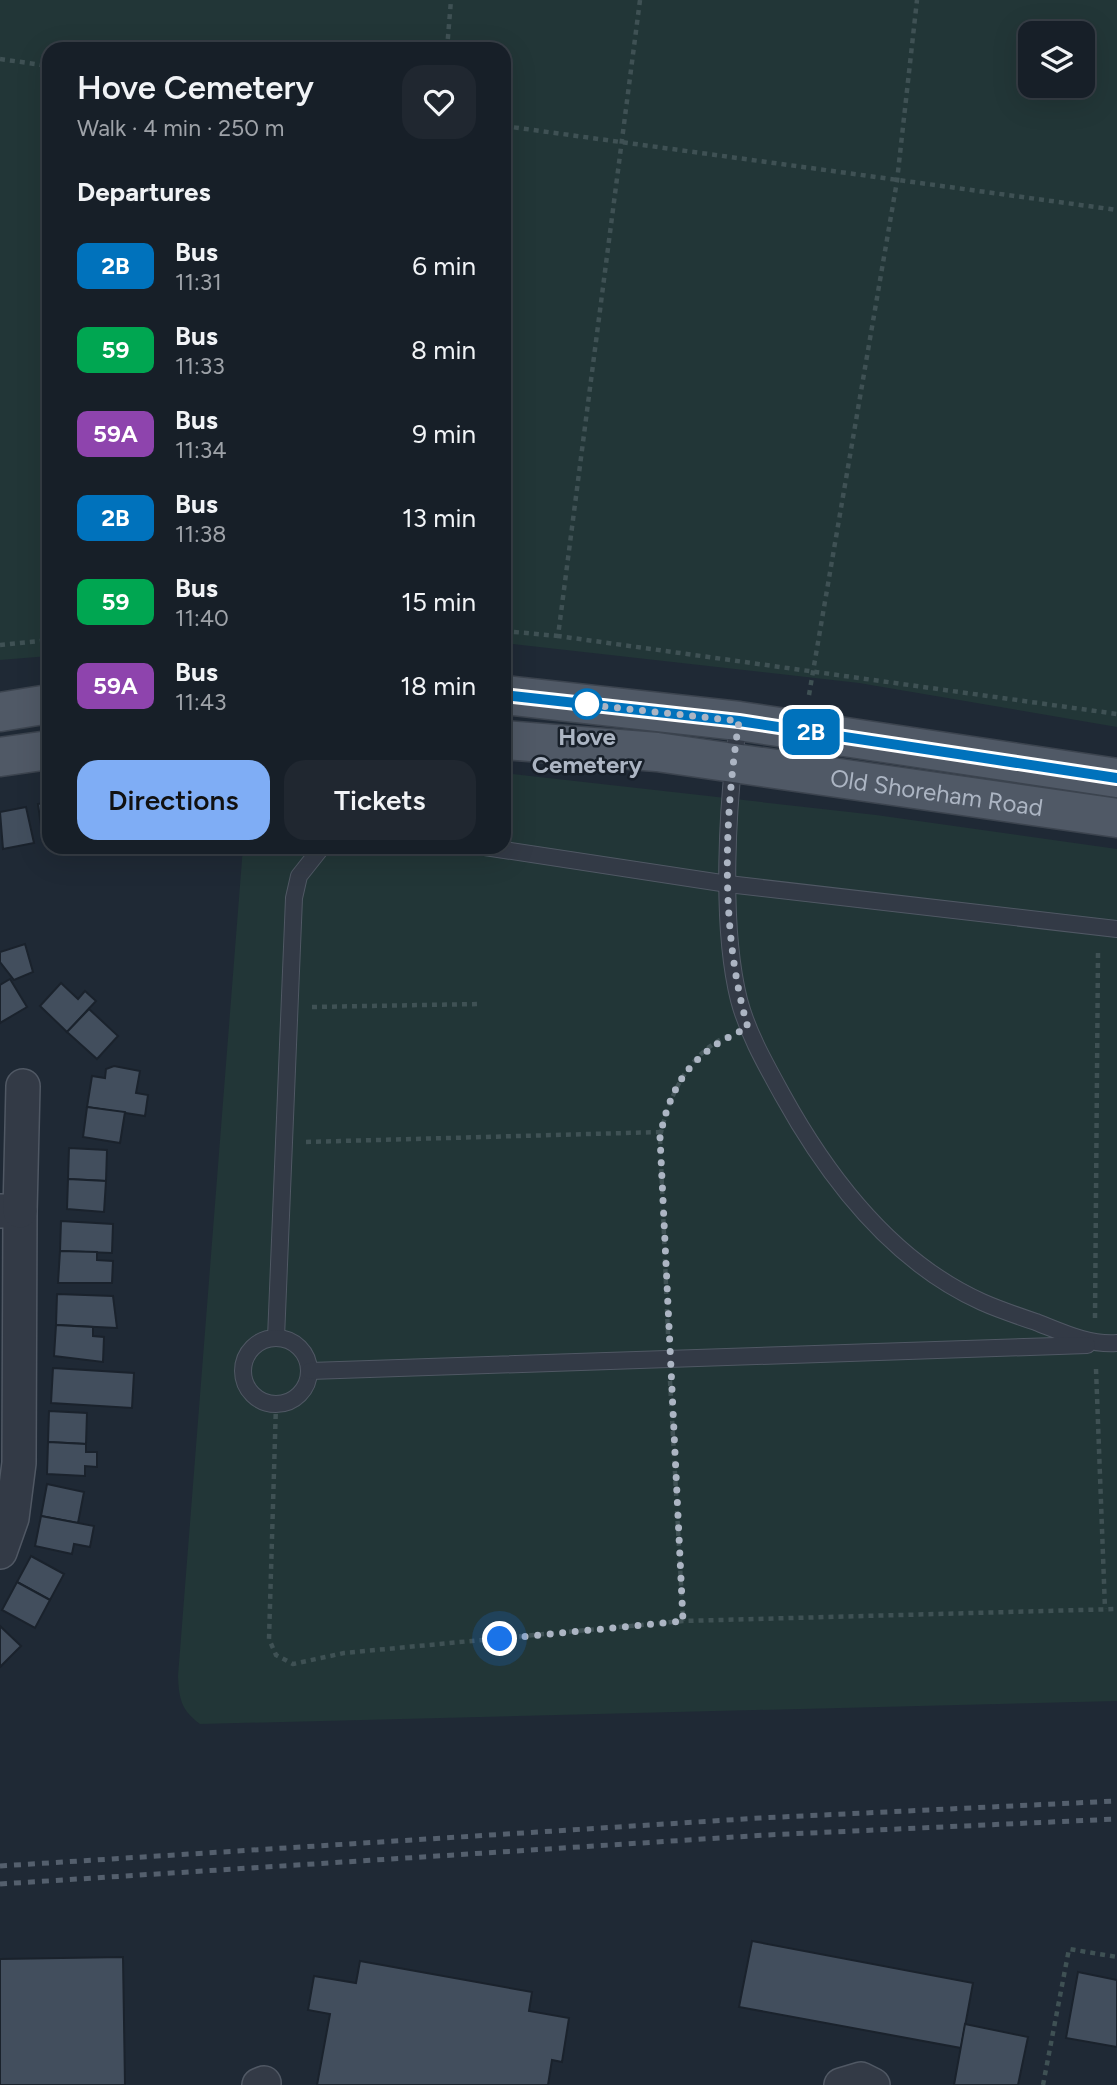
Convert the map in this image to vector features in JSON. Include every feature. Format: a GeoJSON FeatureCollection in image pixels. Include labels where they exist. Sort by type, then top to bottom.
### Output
{"type":"FeatureCollection","features":[{"type":"Feature","properties":{"kind":"main road","name":"Old Shoreham Road"},"geometry":{"type":"LineString","coordinates":[[511,696],[739,721],[1117,778]]}},
{"type":"Feature","properties":{"kind":"main road"},"geometry":{"type":"LineString","coordinates":[[0,712],[42,706]]}},
{"type":"Feature","properties":{"kind":"main road","name":"Old Shoreham Road"},"geometry":{"type":"LineString","coordinates":[[511,741],[657,752],[1117,818]]}},
{"type":"Feature","properties":{"kind":"main road"},"geometry":{"type":"LineString","coordinates":[[0,757],[42,751]]}},
{"type":"Feature","properties":{"kind":"street"},"geometry":{"type":"LineString","coordinates":[[0,1552],[12,1518],[19,1463],[10,1211],[23,1086]]}},
{"type":"Feature","properties":{"kind":"street"},"geometry":{"type":"LineString","coordinates":[[841,2085],[861,2079],[873,2085]]}},
{"type":"Feature","properties":{"kind":"lane"},"geometry":{"type":"LineString","coordinates":[[739,721],[732,762],[729,884],[731,962],[748,1028],[799,1125],[850,1198],[890,1238],[927,1269],[981,1301],[1095,1344]]}},
{"type":"Feature","properties":{"kind":"lane"},"geometry":{"type":"LineString","coordinates":[[511,851],[729,884],[1117,929]]}},
{"type":"Feature","properties":{"kind":"lane"},"geometry":{"type":"LineString","coordinates":[[276,1338],[294,898],[299,876],[314,854]]}},
{"type":"Feature","properties":{"kind":"lane"},"geometry":{"type":"LineString","coordinates":[[276,1338],[296,1344],[303,1351],[310,1371],[303,1390],[286,1402],[276,1404],[266,1402],[249,1390],[243,1371],[249,1351],[257,1344],[276,1338]]}},
{"type":"Feature","properties":{"kind":"lane"},"geometry":{"type":"LineString","coordinates":[[310,1371],[1117,1343]]}},
{"type":"Feature","properties":{"kind":"path"},"geometry":{"type":"LineString","coordinates":[[448,42],[451,0]]}},
{"type":"Feature","properties":{"kind":"path"},"geometry":{"type":"LineString","coordinates":[[558,636],[640,0]]}},
{"type":"Feature","properties":{"kind":"path"},"geometry":{"type":"LineString","coordinates":[[801,731],[814,670],[897,181],[917,0]]}},
{"type":"Feature","properties":{"kind":"path"},"geometry":{"type":"LineString","coordinates":[[0,59],[42,65]]}},
{"type":"Feature","properties":{"kind":"path"},"geometry":{"type":"LineString","coordinates":[[511,127],[1117,210]]}},
{"type":"Feature","properties":{"kind":"path"},"geometry":{"type":"LineString","coordinates":[[511,632],[814,670],[1117,714]]}},
{"type":"Feature","properties":{"kind":"path"},"geometry":{"type":"LineString","coordinates":[[0,645],[42,641]]}},
{"type":"Feature","properties":{"kind":"path"},"geometry":{"type":"LineString","coordinates":[[1098,926],[1095,1344],[1105,1609]]}},
{"type":"Feature","properties":{"kind":"path"},"geometry":{"type":"LineString","coordinates":[[290,1007],[479,1004]]}},
{"type":"Feature","properties":{"kind":"path"},"geometry":{"type":"LineString","coordinates":[[683,1621],[669,1358],[661,1132],[664,1113],[688,1069],[706,1050],[723,1038],[748,1028]]}},
{"type":"Feature","properties":{"kind":"path"},"geometry":{"type":"LineString","coordinates":[[284,1143],[661,1132]]}},
{"type":"Feature","properties":{"kind":"path"},"geometry":{"type":"LineString","coordinates":[[276,1404],[269,1639],[276,1655],[284,1661],[303,1664],[344,1653],[683,1621],[1117,1609]]}},
{"type":"Feature","properties":{"kind":"path"},"geometry":{"type":"LineString","coordinates":[[1043,2085],[1069,1949],[1117,1956]]}},
{"type":"Feature","properties":{"kind":"green space","name":"Hove Cemetery"},"geometry":{"type":"Polygon","coordinates":[[[0,0],[1117,0],[1117,727],[859,683],[511,644],[511,42],[42,42],[42,657],[0,660],[0,0]]]}},
{"type":"Feature","properties":{"kind":"green space","name":"Hove Cemetery"},"geometry":{"type":"Polygon","coordinates":[[[511,774],[876,815],[1117,849],[1117,1701],[200,1724],[185,1709],[180,1698],[178,1676],[242,854],[511,854],[511,774]]]}},
{"type":"Feature","properties":{"kind":"building"},"geometry":{"type":"Polygon","coordinates":[[[42,803],[42,833],[38,804],[42,803]]]}},
{"type":"Feature","properties":{"kind":"building"},"geometry":{"type":"Polygon","coordinates":[[[26,807],[34,843],[3,849],[0,812],[26,807]]]}},
{"type":"Feature","properties":{"kind":"building"},"geometry":{"type":"Polygon","coordinates":[[[25,944],[33,972],[14,980],[0,962],[0,952],[25,944]]]}},
{"type":"Feature","properties":{"kind":"building"},"geometry":{"type":"Polygon","coordinates":[[[10,979],[27,1007],[0,1023],[0,985],[10,979]]]}},
{"type":"Feature","properties":{"kind":"building"},"geometry":{"type":"Polygon","coordinates":[[[61,983],[78,999],[85,991],[96,1001],[67,1032],[40,1006],[61,983]]]}},
{"type":"Feature","properties":{"kind":"building"},"geometry":{"type":"Polygon","coordinates":[[[89,1009],[118,1036],[97,1059],[67,1032],[89,1009]]]}},
{"type":"Feature","properties":{"kind":"building"},"geometry":{"type":"Polygon","coordinates":[[[114,1066],[140,1071],[136,1093],[148,1095],[145,1116],[87,1107],[92,1076],[105,1078],[106,1069],[114,1066]]]}},
{"type":"Feature","properties":{"kind":"building"},"geometry":{"type":"Polygon","coordinates":[[[87,1107],[125,1112],[120,1143],[83,1137],[87,1107]]]}},
{"type":"Feature","properties":{"kind":"building"},"geometry":{"type":"Polygon","coordinates":[[[69,1148],[107,1150],[106,1181],[68,1179],[69,1148]]]}},
{"type":"Feature","properties":{"kind":"building"},"geometry":{"type":"Polygon","coordinates":[[[68,1179],[106,1181],[104,1212],[67,1209],[68,1179]]]}},
{"type":"Feature","properties":{"kind":"building"},"geometry":{"type":"Polygon","coordinates":[[[61,1221],[113,1224],[112,1253],[60,1251],[61,1221]]]}},
{"type":"Feature","properties":{"kind":"building"},"geometry":{"type":"Polygon","coordinates":[[[60,1251],[97,1252],[97,1260],[113,1261],[112,1283],[58,1283],[60,1251]]]}},
{"type":"Feature","properties":{"kind":"building"},"geometry":{"type":"Polygon","coordinates":[[[57,1294],[113,1296],[117,1328],[56,1325],[57,1294]]]}},
{"type":"Feature","properties":{"kind":"building"},"geometry":{"type":"Polygon","coordinates":[[[56,1325],[93,1327],[93,1336],[104,1337],[103,1362],[54,1356],[56,1325]]]}},
{"type":"Feature","properties":{"kind":"building"},"geometry":{"type":"Polygon","coordinates":[[[53,1368],[134,1373],[132,1408],[51,1403],[53,1368]]]}},
{"type":"Feature","properties":{"kind":"building"},"geometry":{"type":"Polygon","coordinates":[[[49,1411],[87,1413],[86,1444],[48,1442],[49,1411]]]}},
{"type":"Feature","properties":{"kind":"building"},"geometry":{"type":"Polygon","coordinates":[[[48,1442],[86,1444],[86,1452],[97,1452],[97,1467],[85,1466],[85,1476],[47,1474],[48,1442]]]}},
{"type":"Feature","properties":{"kind":"building"},"geometry":{"type":"Polygon","coordinates":[[[47,1484],[84,1492],[78,1523],[41,1516],[47,1484]]]}},
{"type":"Feature","properties":{"kind":"building"},"geometry":{"type":"Polygon","coordinates":[[[41,1516],[94,1526],[90,1547],[74,1544],[72,1554],[35,1546],[41,1516]]]}},
{"type":"Feature","properties":{"kind":"building"},"geometry":{"type":"Polygon","coordinates":[[[31,1556],[64,1574],[50,1600],[17,1582],[31,1556]]]}},
{"type":"Feature","properties":{"kind":"building"},"geometry":{"type":"Polygon","coordinates":[[[17,1582],[50,1600],[35,1628],[2,1610],[17,1582]]]}},
{"type":"Feature","properties":{"kind":"building"},"geometry":{"type":"Polygon","coordinates":[[[0,1626],[21,1646],[0,1667],[0,1626]]]}},
{"type":"Feature","properties":{"kind":"building"},"geometry":{"type":"Polygon","coordinates":[[[752,1941],[973,1983],[961,2048],[739,2007],[752,1941]]]}},
{"type":"Feature","properties":{"kind":"building"},"geometry":{"type":"Polygon","coordinates":[[[123,1957],[125,2085],[0,2085],[0,1959],[123,1957]]]}},
{"type":"Feature","properties":{"kind":"building"},"geometry":{"type":"Polygon","coordinates":[[[360,1961],[532,1992],[529,2011],[569,2018],[562,2062],[552,2060],[548,2085],[317,2085],[330,2014],[308,2010],[314,1976],[356,1983],[360,1961]]]}},
{"type":"Feature","properties":{"kind":"building"},"geometry":{"type":"Polygon","coordinates":[[[1078,1972],[1117,1980],[1117,2047],[1066,2038],[1078,1972]]]}},
{"type":"Feature","properties":{"kind":"building"},"geometry":{"type":"Polygon","coordinates":[[[965,2024],[1028,2037],[1018,2085],[954,2085],[965,2024]]]}},
{"type":"Feature","properties":{"kind":"railway"},"geometry":{"type":"LineString","coordinates":[[0,1866],[760,1818],[1117,1801]]}},
{"type":"Feature","properties":{"kind":"railway"},"geometry":{"type":"LineString","coordinates":[[0,1884],[766,1835],[1117,1819]]}},
{"type":"Feature","properties":{"kind":"bus line","name":"2B"},"geometry":{"type":"LineString","coordinates":[[511,696],[739,721],[1117,778]]}},
{"type":"Feature","properties":{"kind":"place","name":"Hove Cemetery"},"geometry":{"type":"Point","coordinates":[587,704]}},
{"type":"Feature","properties":{"kind":"route"},"geometry":{"type":"LineString","coordinates":[[500,1639],[683,1621],[660,1137],[664,1113],[688,1069],[706,1050],[723,1038],[748,1028],[731,962],[729,884],[732,762],[739,721],[582,704],[587,704]]}}]}
